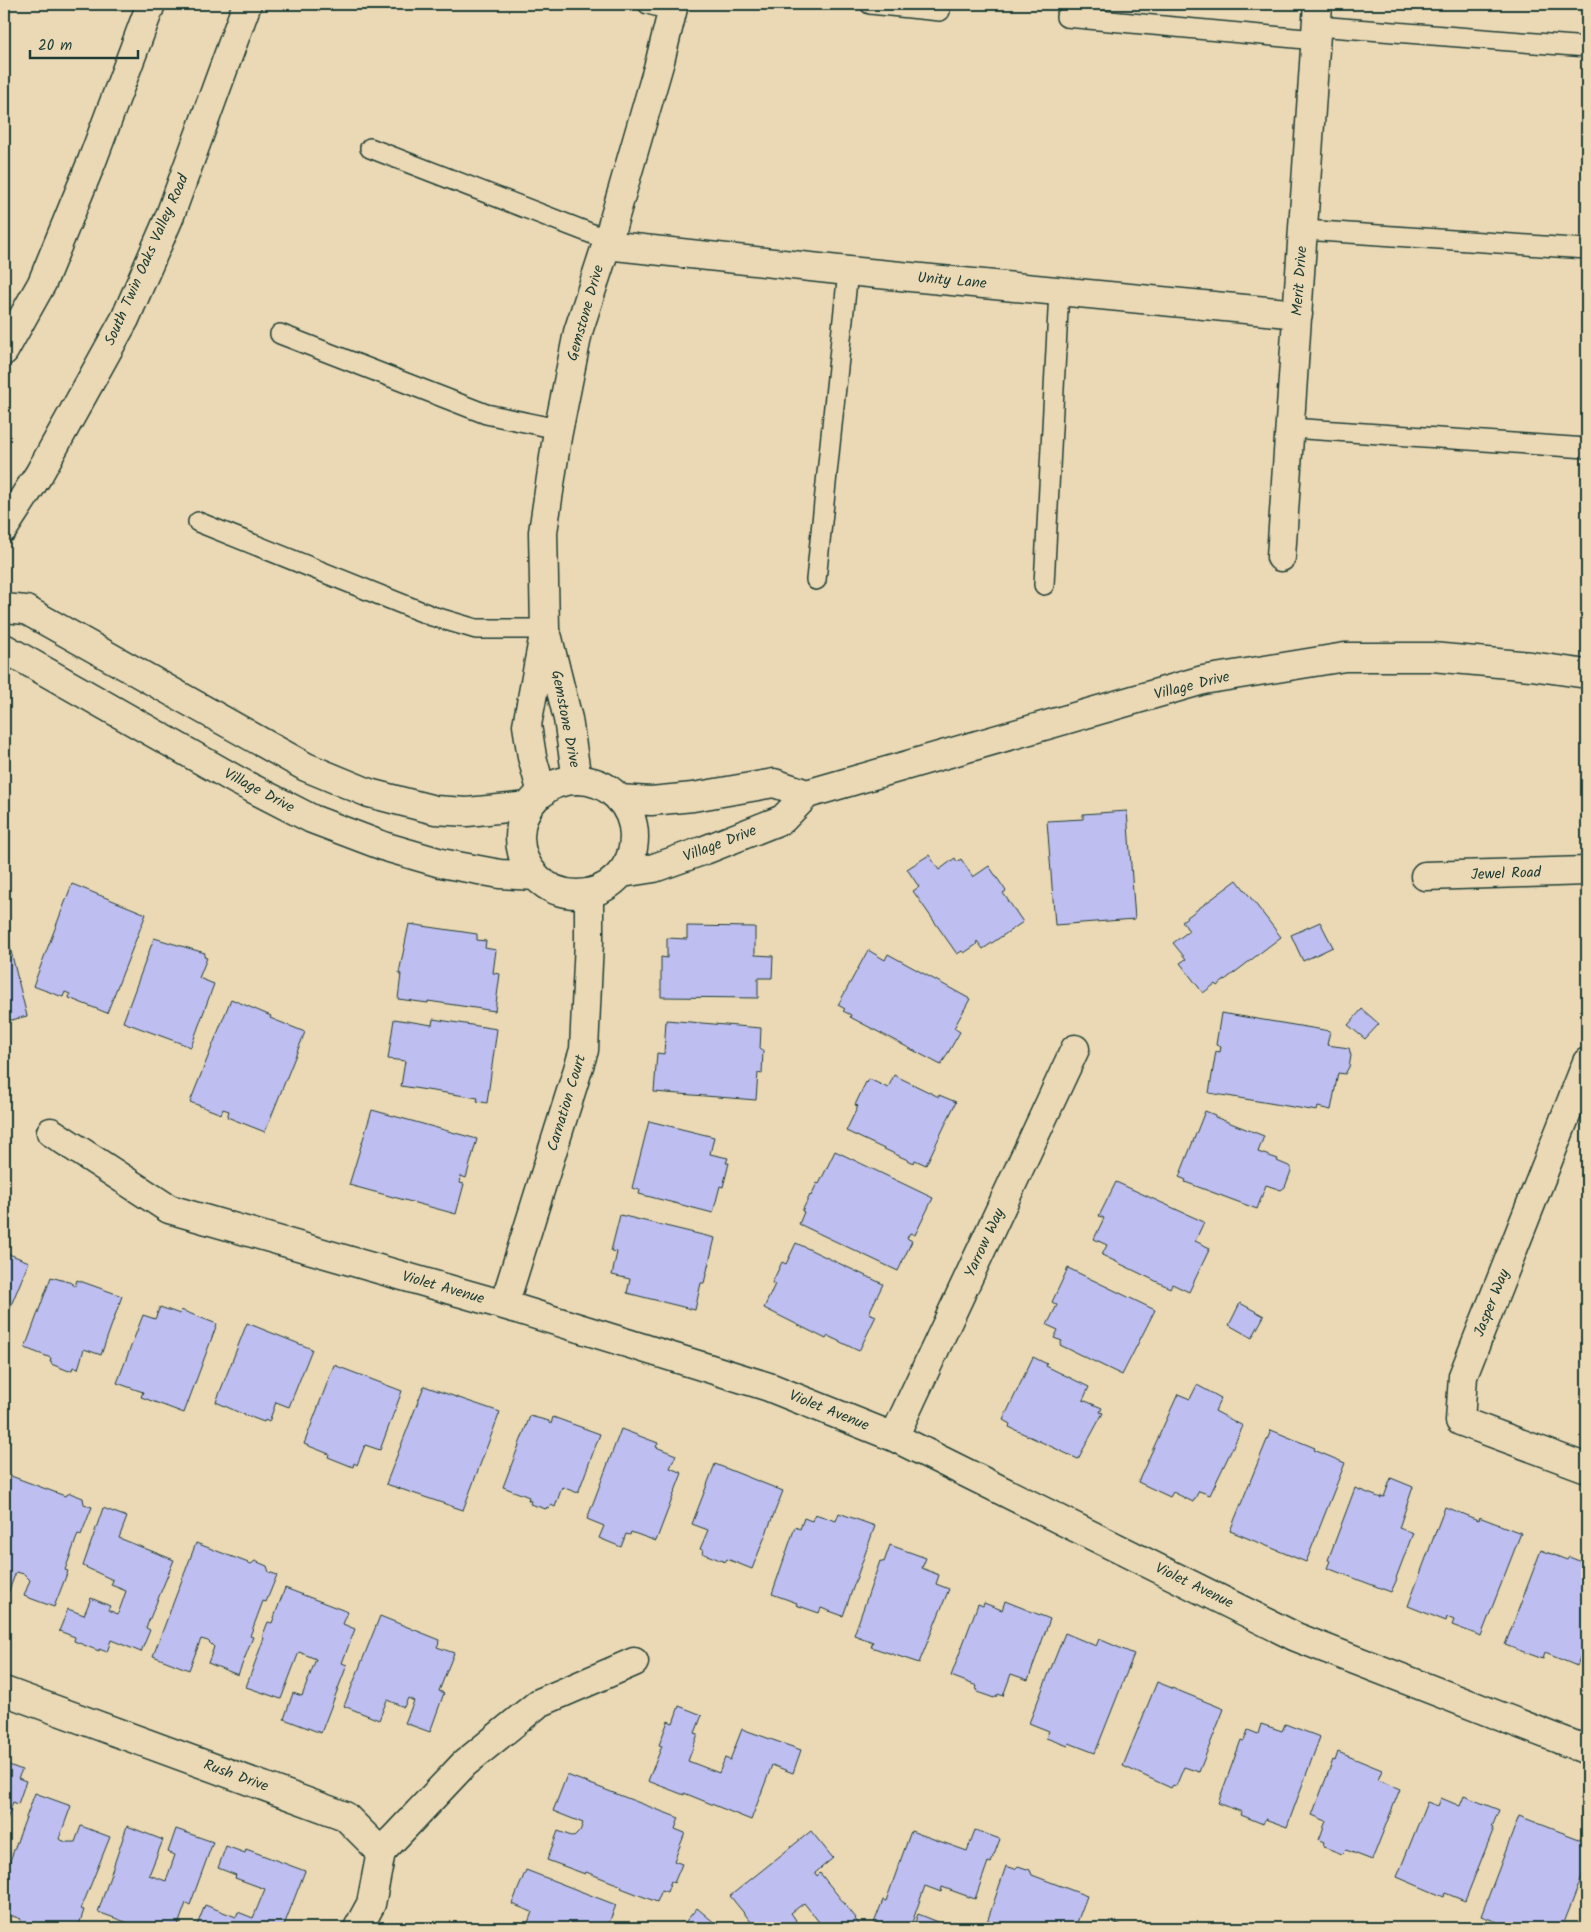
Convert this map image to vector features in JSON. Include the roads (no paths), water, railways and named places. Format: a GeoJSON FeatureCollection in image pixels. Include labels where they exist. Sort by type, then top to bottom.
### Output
{"type":"FeatureCollection","features":[{"type":"Feature","properties":{"kind":"street"},"geometry":{"type":"LineString","coordinates":[[4,351],[42,283],[92,161],[151,4]]}},
{"type":"Feature","properties":{"kind":"street","name":"South Twin Oaks Valley Road"},"geometry":{"type":"LineString","coordinates":[[4,528],[39,474],[125,319],[169,218],[247,4]]}},
{"type":"Feature","properties":{"kind":"street","name":"Gemstone Drive"},"geometry":{"type":"LineString","coordinates":[[577,780],[568,719],[546,629],[543,532],[558,429],[578,332],[607,242],[665,6]]}},
{"type":"Feature","properties":{"kind":"street","name":"Merit Drive"},"geometry":{"type":"LineString","coordinates":[[1281,557],[1317,23]]}},
{"type":"Feature","properties":{"kind":"street","name":"Unity Lane"},"geometry":{"type":"LineString","coordinates":[[607,242],[848,271],[1298,314]]}},
{"type":"Feature","properties":{"kind":"street"},"geometry":{"type":"LineString","coordinates":[[4,608],[26,610],[306,767],[369,792],[435,810],[467,812],[536,799]]}},
{"type":"Feature","properties":{"kind":"street","name":"Gemstone Drive"},"geometry":{"type":"LineString","coordinates":[[536,799],[527,725],[546,629]]}},
{"type":"Feature","properties":{"kind":"street","name":"Village Drive"},"geometry":{"type":"LineString","coordinates":[[4,648],[238,781],[312,819],[386,847],[441,863],[500,874],[536,876]]}},
{"type":"Feature","properties":{"kind":"street","name":"Village Drive"},"geometry":{"type":"LineString","coordinates":[[622,873],[654,868],[784,819],[807,794],[1204,680],[1345,657],[1432,657],[1531,666],[1587,674]]}},
{"type":"Feature","properties":{"kind":"street"},"geometry":{"type":"LineString","coordinates":[[577,780],[593,782],[607,788],[620,799],[629,812],[634,827],[634,843],[631,859],[622,873],[607,886],[589,893],[570,894],[551,888],[536,876],[527,864],[521,850],[520,834],[523,820],[536,799],[559,783],[577,780]]}},
{"type":"Feature","properties":{"kind":"street"},"geometry":{"type":"LineString","coordinates":[[620,799],[651,802],[693,797],[774,782],[807,794]]}},
{"type":"Feature","properties":{"kind":"street","name":"Jewel Road"},"geometry":{"type":"LineString","coordinates":[[1425,876],[1587,871]]}},
{"type":"Feature","properties":{"kind":"street","name":"Carnation Court"},"geometry":{"type":"LineString","coordinates":[[504,1305],[584,1050],[589,893]]}},
{"type":"Feature","properties":{"kind":"street","name":"Yarrow Way"},"geometry":{"type":"LineString","coordinates":[[894,1437],[1075,1049]]}},
{"type":"Feature","properties":{"kind":"street","name":"Jasper Way"},"geometry":{"type":"LineString","coordinates":[[1587,1062],[1463,1376],[1460,1421],[1587,1468]]}},
{"type":"Feature","properties":{"kind":"street","name":"Violet Avenue"},"geometry":{"type":"LineString","coordinates":[[51,1132],[169,1208],[504,1305],[768,1386],[894,1437],[1296,1636],[1587,1750]]}},
{"type":"Feature","properties":{"kind":"street"},"geometry":{"type":"LineString","coordinates":[[358,1928],[371,1904],[381,1852],[464,1764],[539,1703],[634,1662]]}},
{"type":"Feature","properties":{"kind":"street","name":"Rush Drive"},"geometry":{"type":"LineString","coordinates":[[4,1691],[345,1816],[381,1852]]}},
{"type":"Feature","properties":{"kind":"lane"},"geometry":{"type":"LineString","coordinates":[[870,4],[940,11]]}},
{"type":"Feature","properties":{"kind":"lane"},"geometry":{"type":"LineString","coordinates":[[1066,17],[1317,23],[1587,47]]}},
{"type":"Feature","properties":{"kind":"lane"},"geometry":{"type":"LineString","coordinates":[[370,148],[607,242]]}},
{"type":"Feature","properties":{"kind":"lane"},"geometry":{"type":"LineString","coordinates":[[1304,230],[1587,248]]}},
{"type":"Feature","properties":{"kind":"lane"},"geometry":{"type":"LineString","coordinates":[[816,580],[848,271]]}},
{"type":"Feature","properties":{"kind":"lane"},"geometry":{"type":"LineString","coordinates":[[1044,584],[1059,291]]}},
{"type":"Feature","properties":{"kind":"lane"},"geometry":{"type":"LineString","coordinates":[[280,334],[486,414],[558,429]]}},
{"type":"Feature","properties":{"kind":"lane"},"geometry":{"type":"LineString","coordinates":[[1290,428],[1587,448]]}},
{"type":"Feature","properties":{"kind":"lane"},"geometry":{"type":"LineString","coordinates":[[198,522],[432,616],[476,629],[546,629]]}}]}
